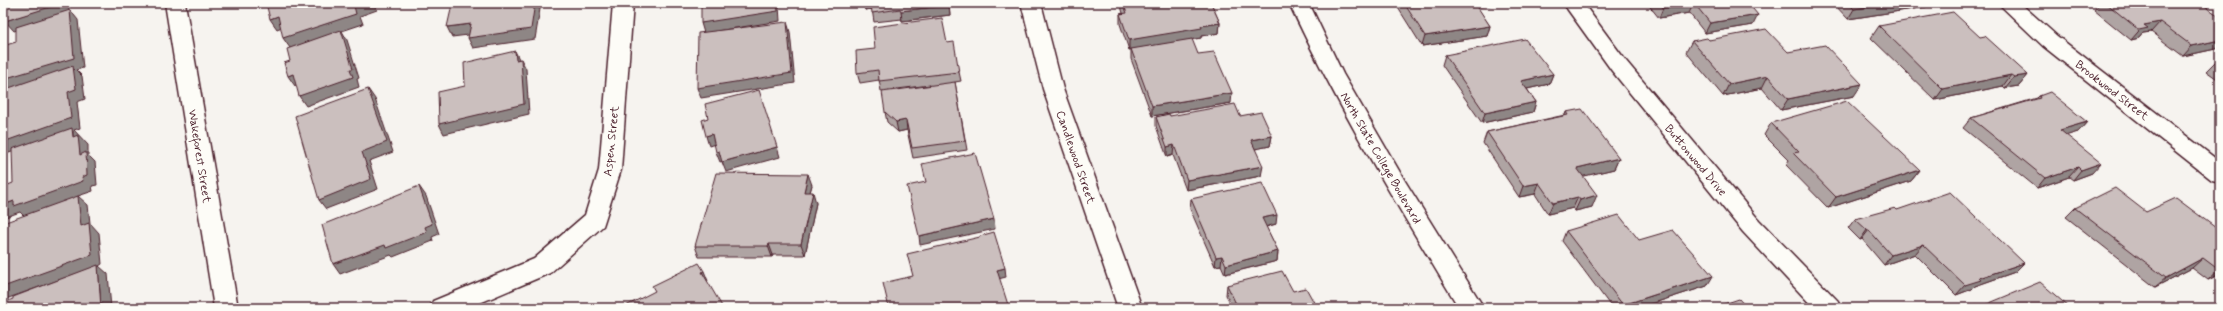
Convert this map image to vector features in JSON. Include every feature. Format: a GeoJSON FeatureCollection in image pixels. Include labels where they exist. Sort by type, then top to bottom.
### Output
{"type":"FeatureCollection","features":[{"type":"Feature","properties":{"kind":"street","name":"Wakeforest Street"},"geometry":{"type":"LineString","coordinates":[[175,3],[226,308]]}},
{"type":"Feature","properties":{"kind":"street","name":"Aspen Street"},"geometry":{"type":"LineString","coordinates":[[442,308],[542,266],[595,220],[610,170],[623,3]]}},
{"type":"Feature","properties":{"kind":"street","name":"Candlewood Street"},"geometry":{"type":"LineString","coordinates":[[1031,3],[1052,89],[1130,308]]}},
{"type":"Feature","properties":{"kind":"street","name":"North State College Boulevard"},"geometry":{"type":"LineString","coordinates":[[1299,3],[1333,74],[1397,187],[1472,308]]}},
{"type":"Feature","properties":{"kind":"street","name":"Buttonwood Drive"},"geometry":{"type":"LineString","coordinates":[[1573,3],[1619,66],[1751,226],[1829,308]]}},
{"type":"Feature","properties":{"kind":"street","name":"Brookwood Street"},"geometry":{"type":"LineString","coordinates":[[2008,3],[2050,41],[2220,174]]}},
{"type":"Feature","properties":{"kind":"building"},"geometry":{"type":"Polygon","coordinates":[[[4,3],[60,3],[60,4],[5,21],[4,3]]]}},
{"type":"Feature","properties":{"kind":"building"},"geometry":{"type":"Polygon","coordinates":[[[266,3],[363,3],[354,6],[356,14],[283,38],[278,16],[270,19],[266,3]]]}},
{"type":"Feature","properties":{"kind":"building"},"geometry":{"type":"Polygon","coordinates":[[[467,3],[535,3],[531,29],[468,38],[471,24],[447,27],[452,5],[467,3]]]}},
{"type":"Feature","properties":{"kind":"building"},"geometry":{"type":"Polygon","coordinates":[[[701,3],[777,3],[778,11],[701,23],[701,3]]]}},
{"type":"Feature","properties":{"kind":"building"},"geometry":{"type":"Polygon","coordinates":[[[871,3],[948,3],[949,5],[872,13],[871,3]]]}},
{"type":"Feature","properties":{"kind":"building"},"geometry":{"type":"Polygon","coordinates":[[[1123,3],[1211,3],[1220,23],[1201,26],[1202,28],[1129,40],[1120,14],[1127,13],[1123,3]]]}},
{"type":"Feature","properties":{"kind":"building"},"geometry":{"type":"Polygon","coordinates":[[[1404,3],[1475,3],[1490,26],[1425,36],[1404,3]]]}},
{"type":"Feature","properties":{"kind":"building"},"geometry":{"type":"Polygon","coordinates":[[[1659,3],[1694,3],[1663,8],[1659,3]]]}},
{"type":"Feature","properties":{"kind":"building"},"geometry":{"type":"Polygon","coordinates":[[[1694,3],[1748,3],[1758,15],[1710,23],[1694,3]]]}},
{"type":"Feature","properties":{"kind":"building"},"geometry":{"type":"Polygon","coordinates":[[[1848,3],[1896,3],[1854,9],[1848,3]]]}},
{"type":"Feature","properties":{"kind":"building"},"geometry":{"type":"Polygon","coordinates":[[[2106,3],[2201,3],[2220,17],[2220,40],[2192,46],[2160,22],[2144,25],[2148,28],[2139,30],[2106,3]]]}},
{"type":"Feature","properties":{"kind":"building"},"geometry":{"type":"Polygon","coordinates":[[[70,10],[74,58],[3,79],[3,46],[16,42],[16,27],[70,10]]]}},
{"type":"Feature","properties":{"kind":"building"},"geometry":{"type":"Polygon","coordinates":[[[1953,12],[1980,37],[1985,36],[2028,75],[2014,77],[2011,75],[1943,89],[1879,26],[1953,12]]]}},
{"type":"Feature","properties":{"kind":"building"},"geometry":{"type":"Polygon","coordinates":[[[942,18],[947,43],[954,42],[959,72],[879,81],[878,70],[857,73],[856,51],[875,49],[873,27],[942,18]]]}},
{"type":"Feature","properties":{"kind":"building"},"geometry":{"type":"Polygon","coordinates":[[[787,22],[792,73],[697,88],[698,33],[787,22]]]}},
{"type":"Feature","properties":{"kind":"building"},"geometry":{"type":"Polygon","coordinates":[[[1766,29],[1788,52],[1825,45],[1862,84],[1788,99],[1768,76],[1729,84],[1692,41],[1707,38],[1709,40],[1766,29]]]}},
{"type":"Feature","properties":{"kind":"building"},"geometry":{"type":"Polygon","coordinates":[[[341,30],[353,69],[350,69],[353,77],[299,96],[293,74],[288,76],[284,63],[290,61],[287,49],[341,30]]]}},
{"type":"Feature","properties":{"kind":"building"},"geometry":{"type":"Polygon","coordinates":[[[1192,39],[1198,54],[1214,52],[1232,93],[1152,106],[1131,49],[1192,39]]]}},
{"type":"Feature","properties":{"kind":"building"},"geometry":{"type":"Polygon","coordinates":[[[1525,39],[1553,74],[1521,81],[1536,102],[1485,113],[1445,55],[1525,39]]]}},
{"type":"Feature","properties":{"kind":"building"},"geometry":{"type":"Polygon","coordinates":[[[515,51],[516,60],[521,59],[524,104],[439,124],[438,92],[465,86],[464,63],[515,51]]]}},
{"type":"Feature","properties":{"kind":"building"},"geometry":{"type":"Polygon","coordinates":[[[73,66],[76,89],[68,92],[71,118],[3,142],[3,90],[73,66]]]}},
{"type":"Feature","properties":{"kind":"building"},"geometry":{"type":"Polygon","coordinates":[[[955,82],[965,141],[912,148],[906,120],[896,122],[885,112],[882,92],[955,82]]]}},
{"type":"Feature","properties":{"kind":"building"},"geometry":{"type":"Polygon","coordinates":[[[368,89],[387,142],[362,152],[371,179],[319,200],[295,116],[368,89]]]}},
{"type":"Feature","properties":{"kind":"building"},"geometry":{"type":"Polygon","coordinates":[[[759,90],[777,147],[722,162],[719,151],[716,152],[712,134],[706,136],[702,120],[708,118],[705,104],[759,90]]]}},
{"type":"Feature","properties":{"kind":"building"},"geometry":{"type":"Polygon","coordinates":[[[2050,92],[2087,122],[2060,130],[2101,163],[2081,170],[2078,167],[2045,178],[1971,118],[2040,98],[2039,96],[2050,92]]]}},
{"type":"Feature","properties":{"kind":"building"},"geometry":{"type":"Polygon","coordinates":[[[1847,101],[1920,170],[1836,197],[1793,153],[1799,152],[1771,123],[1847,101]]]}},
{"type":"Feature","properties":{"kind":"building"},"geometry":{"type":"Polygon","coordinates":[[[1235,104],[1240,116],[1261,112],[1272,136],[1251,140],[1263,166],[1187,180],[1174,145],[1167,147],[1156,117],[1169,114],[1170,116],[1235,104]]]}},
{"type":"Feature","properties":{"kind":"building"},"geometry":{"type":"Polygon","coordinates":[[[1582,109],[1619,158],[1577,168],[1597,195],[1580,200],[1578,197],[1553,203],[1539,183],[1523,186],[1487,132],[1568,115],[1566,112],[1582,109]]]}},
{"type":"Feature","properties":{"kind":"building"},"geometry":{"type":"Polygon","coordinates":[[[72,128],[73,137],[78,135],[80,155],[86,152],[87,175],[82,177],[83,181],[14,206],[14,201],[3,205],[3,187],[13,183],[12,149],[72,128]]]}},
{"type":"Feature","properties":{"kind":"building"},"geometry":{"type":"Polygon","coordinates":[[[975,153],[994,219],[919,236],[907,186],[926,182],[922,164],[975,153]]]}},
{"type":"Feature","properties":{"kind":"building"},"geometry":{"type":"Polygon","coordinates":[[[716,173],[808,174],[804,192],[813,192],[801,244],[769,244],[768,246],[695,246],[716,173]]]}},
{"type":"Feature","properties":{"kind":"building"},"geometry":{"type":"Polygon","coordinates":[[[1262,183],[1277,215],[1262,218],[1278,251],[1226,265],[1222,256],[1216,257],[1191,199],[1262,183]]]}},
{"type":"Feature","properties":{"kind":"building"},"geometry":{"type":"Polygon","coordinates":[[[419,186],[432,224],[425,227],[427,232],[386,248],[385,245],[333,264],[322,225],[419,186]]]}},
{"type":"Feature","properties":{"kind":"building"},"geometry":{"type":"Polygon","coordinates":[[[2115,188],[2146,212],[2176,198],[2220,231],[2220,270],[2203,258],[2166,278],[2075,208],[2115,188]]]}},
{"type":"Feature","properties":{"kind":"building"},"geometry":{"type":"Polygon","coordinates":[[[1950,192],[2024,263],[1979,278],[1981,280],[1965,285],[1923,245],[1891,255],[1869,230],[1867,230],[1855,219],[1895,208],[1897,210],[1950,192]]]}},
{"type":"Feature","properties":{"kind":"building"},"geometry":{"type":"Polygon","coordinates":[[[78,196],[81,226],[89,223],[92,255],[3,287],[3,223],[78,196]]]}},
{"type":"Feature","properties":{"kind":"building"},"geometry":{"type":"Polygon","coordinates":[[[1619,215],[1639,240],[1673,230],[1713,276],[1623,305],[1566,231],[1619,215]]]}},
{"type":"Feature","properties":{"kind":"building"},"geometry":{"type":"Polygon","coordinates":[[[994,232],[1005,268],[997,270],[1009,308],[889,308],[883,283],[913,276],[907,254],[980,237],[994,232]]]}},
{"type":"Feature","properties":{"kind":"building"},"geometry":{"type":"Polygon","coordinates":[[[699,263],[704,271],[702,272],[723,308],[622,308],[655,291],[652,286],[699,263]]]}},
{"type":"Feature","properties":{"kind":"building"},"geometry":{"type":"Polygon","coordinates":[[[98,265],[101,308],[3,308],[3,303],[13,299],[13,297],[98,265]]]}},
{"type":"Feature","properties":{"kind":"building"},"geometry":{"type":"Polygon","coordinates":[[[1282,271],[1293,291],[1306,288],[1317,308],[1238,308],[1227,285],[1282,271]]]}},
{"type":"Feature","properties":{"kind":"building"},"geometry":{"type":"Polygon","coordinates":[[[2040,282],[2070,308],[1969,308],[1977,304],[1980,307],[2040,282]]]}},
{"type":"Feature","properties":{"kind":"building"},"geometry":{"type":"Polygon","coordinates":[[[1739,299],[1747,308],[1722,308],[1726,307],[1724,304],[1739,299]]]}}]}
